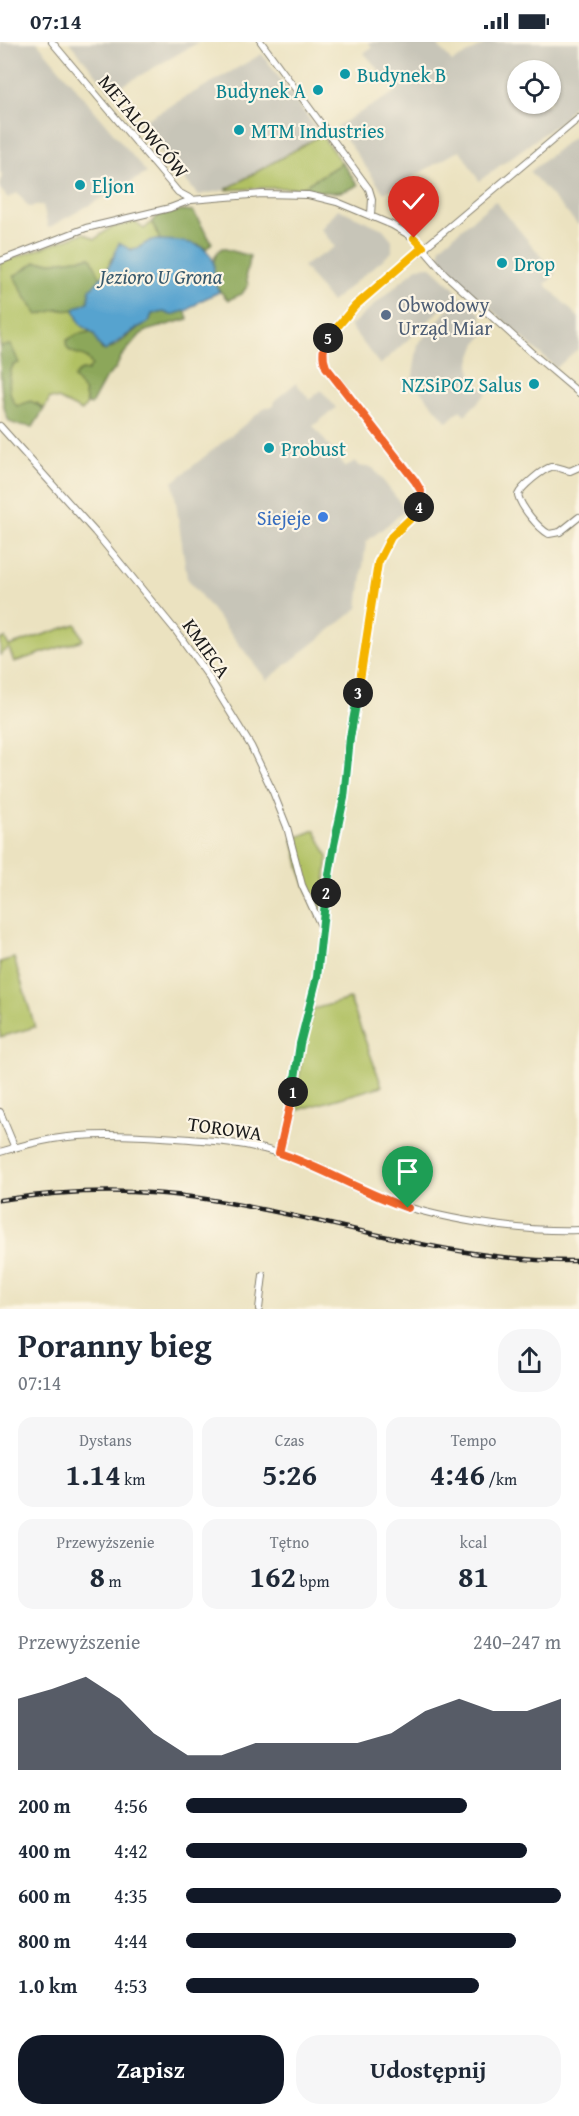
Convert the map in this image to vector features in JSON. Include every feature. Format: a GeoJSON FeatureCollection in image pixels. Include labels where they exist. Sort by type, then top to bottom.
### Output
{"type":"FeatureCollection","features":[{"type":"Feature","properties":{"kind":"street","name":"METALOWCÓW"},"geometry":{"type":"LineString","coordinates":[[52,42],[178,192],[191,200]]}},
{"type":"Feature","properties":{"kind":"street"},"geometry":{"type":"LineString","coordinates":[[261,42],[369,189],[372,199],[371,215]]}},
{"type":"Feature","properties":{"kind":"street"},"geometry":{"type":"LineString","coordinates":[[279,1153],[292,1100],[300,1044],[315,991],[330,867],[344,798],[350,738],[378,563],[391,537],[418,508],[421,496],[415,481],[326,367],[323,348],[332,332],[355,306],[579,118]]}},
{"type":"Feature","properties":{"kind":"street"},"geometry":{"type":"LineString","coordinates":[[0,261],[86,228],[164,210],[191,200],[262,194],[308,195],[337,202],[405,231],[423,247],[446,274],[579,393]]}},
{"type":"Feature","properties":{"kind":"street","name":"KMIECA"},"geometry":{"type":"LineString","coordinates":[[0,426],[95,532],[170,623],[206,672],[251,746],[273,792],[287,827],[302,885],[322,929]]}},
{"type":"Feature","properties":{"kind":"street"},"geometry":{"type":"LineString","coordinates":[[579,467],[570,471],[549,467],[522,488],[518,495],[520,502],[543,531],[549,534],[560,532],[579,517]]}},
{"type":"Feature","properties":{"kind":"street"},"geometry":{"type":"LineString","coordinates":[[0,1112],[15,1148]]}},
{"type":"Feature","properties":{"kind":"street","name":"TOROWA"},"geometry":{"type":"LineString","coordinates":[[0,1152],[62,1138],[117,1135],[227,1142],[279,1153],[315,1167],[376,1197],[420,1211],[503,1225],[579,1230]]}},
{"type":"Feature","properties":{"kind":"street"},"geometry":{"type":"LineString","coordinates":[[259,1309],[263,1275]]}},
{"type":"Feature","properties":{"kind":"shaded area"},"geometry":{"type":"Polygon","coordinates":[[[0,42],[37,42],[147,173],[48,228],[43,205],[29,207],[17,193],[8,198],[0,189],[2,174],[0,172],[0,42]]]}},
{"type":"Feature","properties":{"kind":"shaded area"},"geometry":{"type":"Polygon","coordinates":[[[69,42],[199,42],[111,92],[69,42]]]}},
{"type":"Feature","properties":{"kind":"shaded area"},"geometry":{"type":"Polygon","coordinates":[[[368,42],[435,42],[452,62],[488,42],[579,42],[579,96],[565,118],[479,181],[460,150],[384,193],[337,126],[397,91],[364,53],[372,47],[368,42]]]}},
{"type":"Feature","properties":{"kind":"shaded area"},"geometry":{"type":"Polygon","coordinates":[[[262,54],[321,135],[225,190],[198,195],[138,124],[262,54]]]}},
{"type":"Feature","properties":{"kind":"shaded area"},"geometry":{"type":"Polygon","coordinates":[[[573,137],[579,143],[579,226],[530,172],[573,137]]]}},
{"type":"Feature","properties":{"kind":"shaded area"},"geometry":{"type":"Polygon","coordinates":[[[495,201],[556,274],[545,284],[579,318],[579,348],[556,368],[446,268],[440,258],[440,247],[495,201]]]}},
{"type":"Feature","properties":{"kind":"shaded area"},"geometry":{"type":"Polygon","coordinates":[[[338,209],[383,229],[392,240],[392,252],[331,302],[303,266],[335,247],[321,229],[338,209]]]}},
{"type":"Feature","properties":{"kind":"shaded area"},"geometry":{"type":"Polygon","coordinates":[[[430,266],[458,294],[380,365],[350,326],[418,267],[430,266]]]}},
{"type":"Feature","properties":{"kind":"shaded area"},"geometry":{"type":"Polygon","coordinates":[[[461,296],[481,314],[481,319],[491,327],[477,343],[470,362],[471,377],[487,393],[465,415],[460,410],[447,422],[412,381],[418,344],[448,309],[457,305],[461,296]]]}},
{"type":"Feature","properties":{"kind":"shaded area"},"geometry":{"type":"Polygon","coordinates":[[[296,383],[310,400],[321,390],[336,408],[313,426],[346,467],[355,461],[359,466],[373,468],[406,510],[366,542],[358,608],[267,680],[187,578],[173,482],[265,408],[274,406],[275,400],[296,383]]]}},
{"type":"Feature","properties":{"kind":"green space"},"geometry":{"type":"Polygon","coordinates":[[[321,135],[342,163],[301,188],[225,190],[321,135]]]}},
{"type":"Feature","properties":{"kind":"green space"},"geometry":{"type":"Polygon","coordinates":[[[342,163],[358,185],[337,192],[301,188],[342,163]]]}},
{"type":"Feature","properties":{"kind":"green space"},"geometry":{"type":"Polygon","coordinates":[[[182,210],[193,211],[212,243],[206,249],[199,245],[160,240],[152,222],[159,215],[182,210]]]}},
{"type":"Feature","properties":{"kind":"green space"},"geometry":{"type":"Polygon","coordinates":[[[135,222],[144,229],[152,222],[160,240],[151,240],[138,248],[127,249],[113,257],[101,279],[90,257],[36,262],[51,310],[74,309],[80,322],[91,332],[78,334],[69,350],[84,356],[92,365],[88,371],[82,370],[76,381],[84,390],[87,404],[82,411],[58,399],[50,398],[44,409],[37,403],[17,406],[11,397],[9,381],[13,365],[18,363],[2,346],[0,348],[0,263],[84,233],[95,239],[110,228],[135,222]]]}},
{"type":"Feature","properties":{"kind":"green space"},"geometry":{"type":"Polygon","coordinates":[[[222,248],[250,256],[246,274],[248,285],[242,294],[228,300],[218,288],[213,275],[214,259],[222,248]]]}},
{"type":"Feature","properties":{"kind":"green space"},"geometry":{"type":"Polygon","coordinates":[[[91,257],[101,279],[90,293],[88,302],[74,309],[59,309],[38,315],[14,276],[36,262],[91,257]]]}},
{"type":"Feature","properties":{"kind":"green space"},"geometry":{"type":"Polygon","coordinates":[[[185,310],[188,319],[141,334],[105,379],[91,405],[87,404],[84,390],[74,378],[80,371],[88,371],[92,365],[84,356],[69,350],[66,345],[67,340],[78,334],[91,332],[102,350],[108,349],[149,322],[152,314],[165,312],[171,315],[185,310]]]}},
{"type":"Feature","properties":{"kind":"green space"},"geometry":{"type":"Polygon","coordinates":[[[11,345],[19,363],[13,365],[10,375],[11,397],[17,406],[31,401],[44,409],[33,427],[10,422],[4,408],[0,348],[11,345]]]}},
{"type":"Feature","properties":{"kind":"green space"},"geometry":{"type":"Polygon","coordinates":[[[76,624],[83,640],[14,662],[9,648],[0,655],[0,640],[5,638],[9,646],[76,624]]]}},
{"type":"Feature","properties":{"kind":"green space"},"geometry":{"type":"Polygon","coordinates":[[[315,830],[328,857],[321,916],[318,916],[300,870],[293,839],[315,830]]]}},
{"type":"Feature","properties":{"kind":"green space"},"geometry":{"type":"Polygon","coordinates":[[[14,958],[35,1027],[0,1037],[0,962],[14,958]]]}},
{"type":"Feature","properties":{"kind":"green space"},"geometry":{"type":"Polygon","coordinates":[[[350,999],[382,1086],[295,1111],[303,1046],[313,1009],[350,999]]]}},
{"type":"Feature","properties":{"kind":"water","name":"Jezioro U Grona"},"geometry":{"type":"Polygon","coordinates":[[[151,240],[186,242],[203,248],[213,261],[214,280],[219,292],[188,310],[171,315],[164,312],[152,314],[149,322],[105,351],[98,344],[94,334],[80,324],[74,309],[88,302],[90,289],[107,269],[119,243],[131,250],[151,240]]]}},
{"type":"Feature","properties":{"kind":"railway"},"geometry":{"type":"LineString","coordinates":[[0,1200],[50,1194],[100,1192],[174,1195],[246,1206],[435,1247],[483,1255],[531,1260],[579,1261]]}},
{"type":"Feature","properties":{"kind":"place","name":"Budynek B"},"geometry":{"type":"Point","coordinates":[345,74]}},
{"type":"Feature","properties":{"kind":"place","name":"Budynek A"},"geometry":{"type":"Point","coordinates":[318,90]}},
{"type":"Feature","properties":{"kind":"place","name":"MTM Industries"},"geometry":{"type":"Point","coordinates":[239,130]}},
{"type":"Feature","properties":{"kind":"place","name":"Eljon"},"geometry":{"type":"Point","coordinates":[80,185]}},
{"type":"Feature","properties":{"kind":"place","name":"Drop"},"geometry":{"type":"Point","coordinates":[502,263]}},
{"type":"Feature","properties":{"kind":"place","name":"Obwodowy Urząd Miar"},"geometry":{"type":"Point","coordinates":[386,315]}},
{"type":"Feature","properties":{"kind":"place","name":"NZSiPOZ Salus"},"geometry":{"type":"Point","coordinates":[534,384]}},
{"type":"Feature","properties":{"kind":"place","name":"Probust"},"geometry":{"type":"Point","coordinates":[269,448]}},
{"type":"Feature","properties":{"kind":"place","name":"Siejeje"},"geometry":{"type":"Point","coordinates":[323,517]}},
{"type":"Feature","properties":{"kind":"route"},"geometry":{"type":"LineString","coordinates":[[408,1208],[376,1197],[315,1167],[279,1153],[292,1100],[300,1044],[315,991],[320,963],[328,878],[344,798],[350,738],[378,563],[391,537],[415,513],[421,496],[421,491],[415,481],[326,367],[323,348],[332,332],[355,306],[423,247],[414,238]]}}]}
